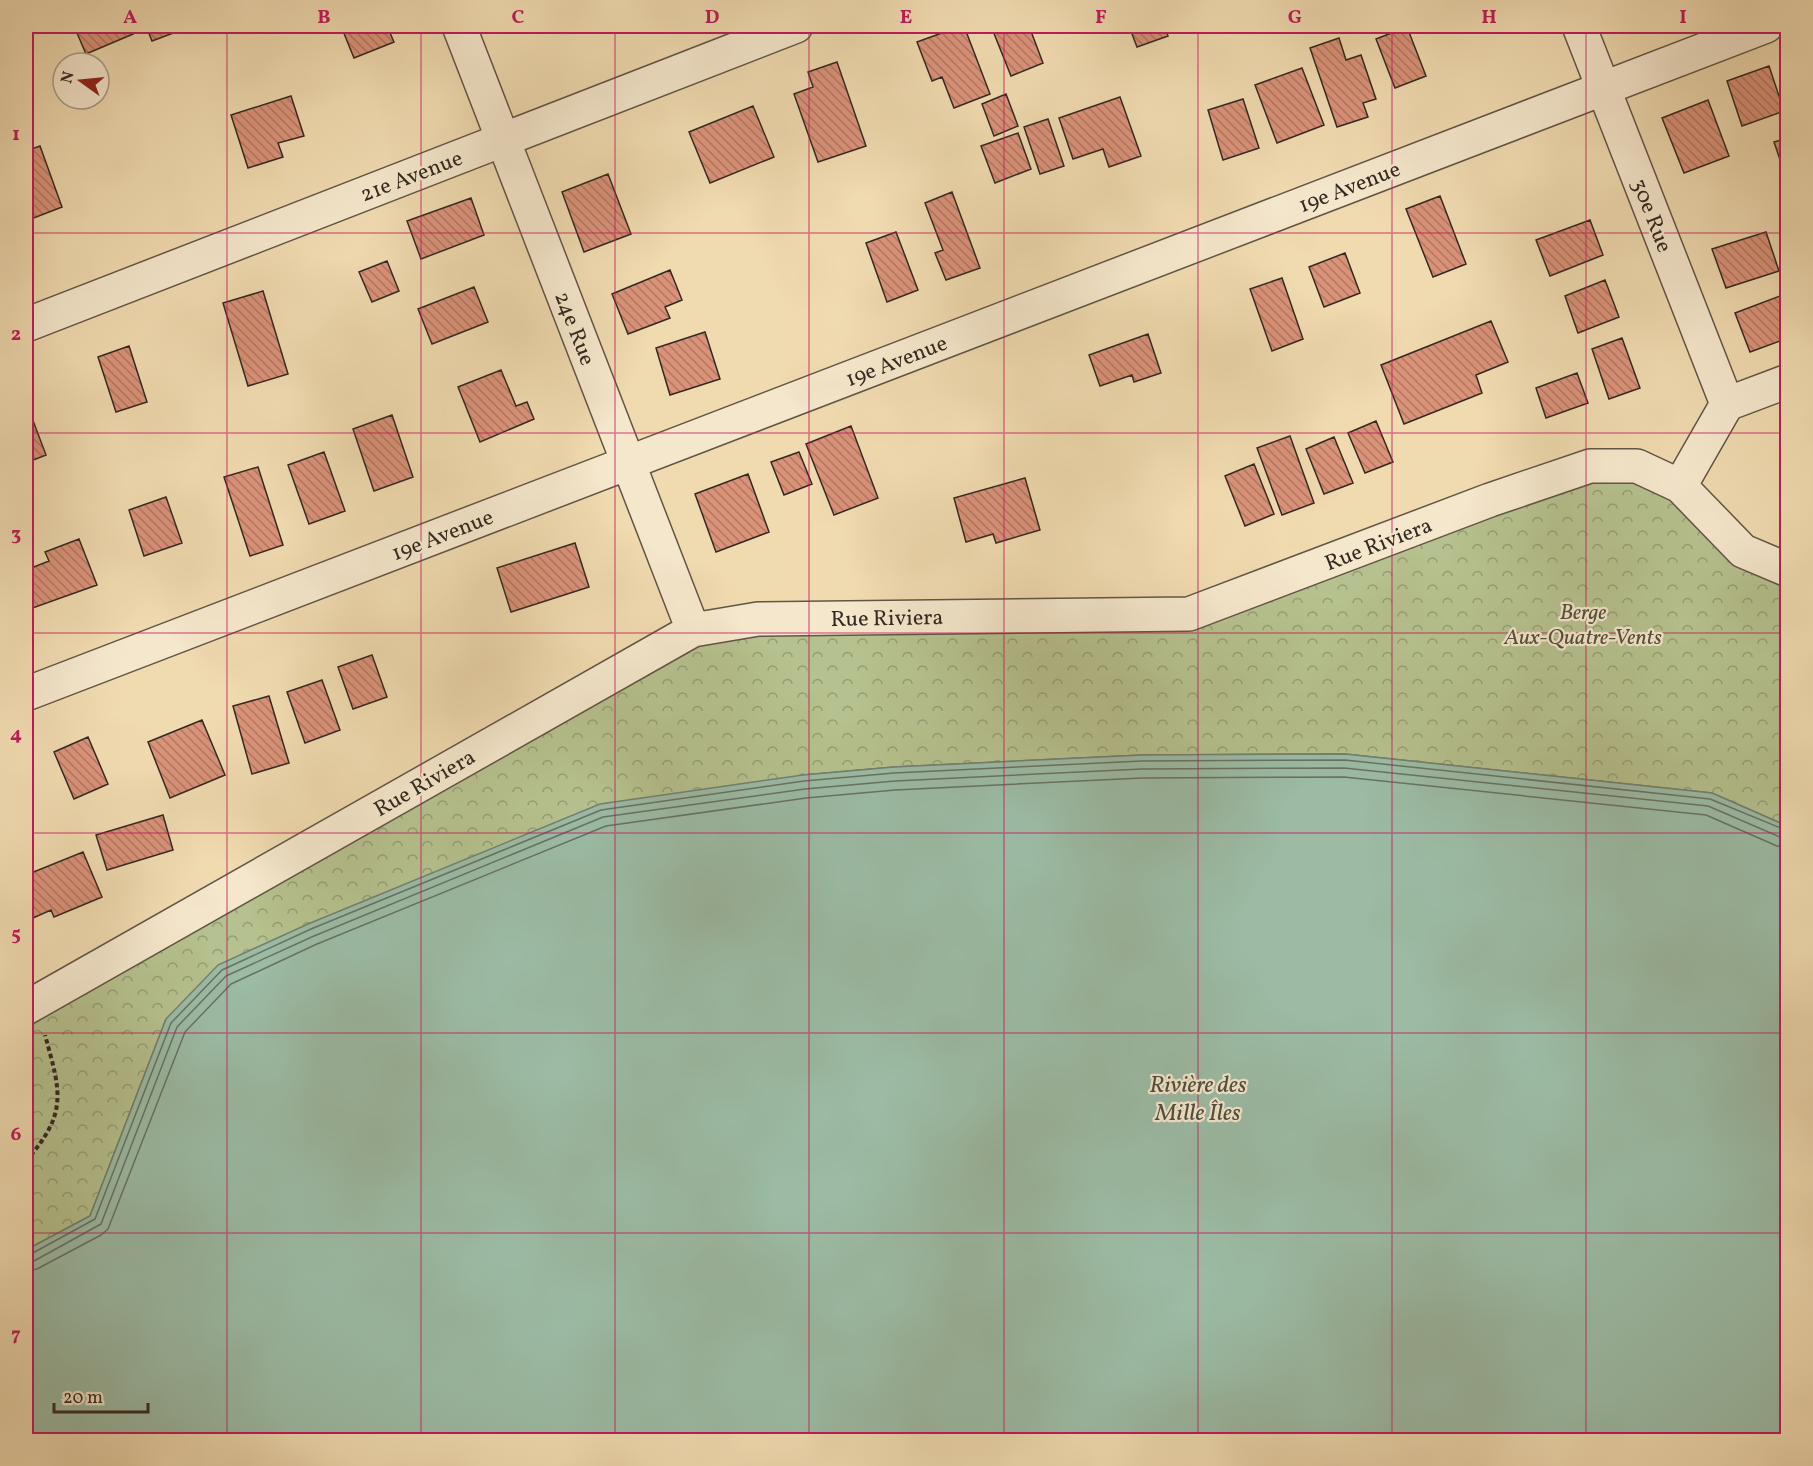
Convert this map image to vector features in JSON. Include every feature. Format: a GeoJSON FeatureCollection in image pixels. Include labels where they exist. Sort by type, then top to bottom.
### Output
{"type":"FeatureCollection","features":[{"type":"Feature","properties":{"kind":"street","name":"24e Rue"},"geometry":{"type":"LineString","coordinates":[[459,26],[693,630]]}},
{"type":"Feature","properties":{"kind":"street","name":"21e Avenue"},"geometry":{"type":"LineString","coordinates":[[26,325],[796,26]]}},
{"type":"Feature","properties":{"kind":"street","name":"30e Rue"},"geometry":{"type":"LineString","coordinates":[[1579,26],[1728,404]]}},
{"type":"Feature","properties":{"kind":"street","name":"19e Avenue"},"geometry":{"type":"LineString","coordinates":[[26,694],[1766,26]]}},
{"type":"Feature","properties":{"kind":"street"},"geometry":{"type":"LineString","coordinates":[[1680,486],[1728,404],[1788,381]]}},
{"type":"Feature","properties":{"kind":"street","name":"Rue Riviera"},"geometry":{"type":"LineString","coordinates":[[31,1005],[693,630],[758,619],[1189,614],[1490,500],[1590,466],[1637,466],[1680,486],[1743,551],[1788,570]]}},
{"type":"Feature","properties":{"kind":"path"},"geometry":{"type":"LineString","coordinates":[[26,1161],[44,1140],[51,1126],[59,1092],[56,1073],[31,1005]]}},
{"type":"Feature","properties":{"kind":"green space","name":"Berge Aux-Quatre-Vents"},"geometry":{"type":"Polygon","coordinates":[[[1592,455],[1681,499],[1787,570],[1787,826],[1712,793],[1345,754],[1142,755],[894,767],[803,775],[166,1019],[90,1216],[26,1250],[26,1008],[700,628],[1163,612],[1592,455]]]}},
{"type":"Feature","properties":{"kind":"water","name":"Rivière des Mille Îles"},"geometry":{"type":"Polygon","coordinates":[[[1345,754],[1712,793],[1787,826],[1787,1440],[26,1440],[26,1250],[90,1216],[166,1019],[218,965],[308,924],[600,804],[803,775],[894,767],[1142,755],[1345,754]]]}},
{"type":"Feature","properties":{"kind":"building"},"geometry":{"type":"Polygon","coordinates":[[[74,26],[129,26],[133,34],[93,51],[85,51],[74,26]]]}},
{"type":"Feature","properties":{"kind":"building"},"geometry":{"type":"Polygon","coordinates":[[[146,26],[192,26],[152,41],[146,26]]]}},
{"type":"Feature","properties":{"kind":"building"},"geometry":{"type":"Polygon","coordinates":[[[341,26],[387,26],[394,42],[354,58],[341,26]]]}},
{"type":"Feature","properties":{"kind":"building"},"geometry":{"type":"Polygon","coordinates":[[[964,26],[990,94],[954,108],[942,77],[932,81],[917,42],[964,26]]]}},
{"type":"Feature","properties":{"kind":"building"},"geometry":{"type":"Polygon","coordinates":[[[991,26],[1029,26],[1043,63],[1011,76],[991,26]]]}},
{"type":"Feature","properties":{"kind":"building"},"geometry":{"type":"Polygon","coordinates":[[[1129,26],[1164,26],[1168,36],[1137,47],[1129,26]]]}},
{"type":"Feature","properties":{"kind":"building"},"geometry":{"type":"Polygon","coordinates":[[[1407,27],[1426,76],[1395,88],[1376,39],[1407,27]]]}},
{"type":"Feature","properties":{"kind":"building"},"geometry":{"type":"Polygon","coordinates":[[[1339,38],[1346,60],[1361,55],[1376,99],[1363,103],[1368,117],[1337,127],[1310,48],[1339,38]]]}},
{"type":"Feature","properties":{"kind":"building"},"geometry":{"type":"Polygon","coordinates":[[[837,62],[866,146],[818,162],[794,94],[813,87],[808,72],[837,62]]]}},
{"type":"Feature","properties":{"kind":"building"},"geometry":{"type":"Polygon","coordinates":[[[1769,66],[1784,111],[1742,126],[1727,81],[1769,66]]]}},
{"type":"Feature","properties":{"kind":"building"},"geometry":{"type":"Polygon","coordinates":[[[1302,68],[1324,125],[1277,143],[1255,85],[1302,68]]]}},
{"type":"Feature","properties":{"kind":"building"},"geometry":{"type":"Polygon","coordinates":[[[1006,94],[1018,126],[994,136],[982,104],[1006,94]]]}},
{"type":"Feature","properties":{"kind":"building"},"geometry":{"type":"Polygon","coordinates":[[[291,96],[304,136],[278,143],[283,157],[248,168],[231,115],[291,96]]]}},
{"type":"Feature","properties":{"kind":"building"},"geometry":{"type":"Polygon","coordinates":[[[1120,97],[1141,156],[1109,167],[1103,149],[1073,159],[1059,118],[1120,97]]]}},
{"type":"Feature","properties":{"kind":"building"},"geometry":{"type":"Polygon","coordinates":[[[1243,99],[1259,148],[1223,160],[1208,110],[1243,99]]]}},
{"type":"Feature","properties":{"kind":"building"},"geometry":{"type":"Polygon","coordinates":[[[1708,100],[1729,156],[1684,173],[1662,118],[1708,100]]]}},
{"type":"Feature","properties":{"kind":"building"},"geometry":{"type":"Polygon","coordinates":[[[753,106],[774,157],[710,183],[689,132],[753,106]]]}},
{"type":"Feature","properties":{"kind":"building"},"geometry":{"type":"Polygon","coordinates":[[[1048,119],[1064,166],[1040,174],[1024,127],[1048,119]]]}},
{"type":"Feature","properties":{"kind":"building"},"geometry":{"type":"Polygon","coordinates":[[[1018,133],[1031,169],[995,183],[981,146],[1018,133]]]}},
{"type":"Feature","properties":{"kind":"building"},"geometry":{"type":"Polygon","coordinates":[[[1788,138],[1788,183],[1774,142],[1788,138]]]}},
{"type":"Feature","properties":{"kind":"building"},"geometry":{"type":"Polygon","coordinates":[[[40,146],[62,207],[26,221],[26,151],[40,146]]]}},
{"type":"Feature","properties":{"kind":"building"},"geometry":{"type":"Polygon","coordinates":[[[608,174],[631,234],[584,252],[562,192],[608,174]]]}},
{"type":"Feature","properties":{"kind":"building"},"geometry":{"type":"Polygon","coordinates":[[[952,192],[980,268],[946,280],[935,253],[943,250],[925,203],[952,192]]]}},
{"type":"Feature","properties":{"kind":"building"},"geometry":{"type":"Polygon","coordinates":[[[1440,196],[1466,264],[1433,277],[1406,209],[1440,196]]]}},
{"type":"Feature","properties":{"kind":"building"},"geometry":{"type":"Polygon","coordinates":[[[471,198],[484,235],[421,259],[407,221],[471,198]]]}},
{"type":"Feature","properties":{"kind":"building"},"geometry":{"type":"Polygon","coordinates":[[[1590,220],[1603,255],[1550,276],[1536,240],[1590,220]]]}},
{"type":"Feature","properties":{"kind":"building"},"geometry":{"type":"Polygon","coordinates":[[[896,232],[918,290],[887,302],[866,243],[896,232]]]}},
{"type":"Feature","properties":{"kind":"building"},"geometry":{"type":"Polygon","coordinates":[[[1766,232],[1779,271],[1726,288],[1712,249],[1766,232]]]}},
{"type":"Feature","properties":{"kind":"building"},"geometry":{"type":"Polygon","coordinates":[[[1345,253],[1360,293],[1324,307],[1309,267],[1345,253]]]}},
{"type":"Feature","properties":{"kind":"building"},"geometry":{"type":"Polygon","coordinates":[[[387,261],[399,291],[372,302],[359,272],[387,261]]]}},
{"type":"Feature","properties":{"kind":"building"},"geometry":{"type":"Polygon","coordinates":[[[670,270],[682,300],[665,307],[670,318],[628,334],[612,294],[670,270]]]}},
{"type":"Feature","properties":{"kind":"building"},"geometry":{"type":"Polygon","coordinates":[[[1282,278],[1303,339],[1272,351],[1250,289],[1282,278]]]}},
{"type":"Feature","properties":{"kind":"building"},"geometry":{"type":"Polygon","coordinates":[[[1605,280],[1619,317],[1578,333],[1565,296],[1605,280]]]}},
{"type":"Feature","properties":{"kind":"building"},"geometry":{"type":"Polygon","coordinates":[[[474,287],[488,322],[432,344],[418,309],[474,287]]]}},
{"type":"Feature","properties":{"kind":"building"},"geometry":{"type":"Polygon","coordinates":[[[263,291],[288,374],[248,386],[223,303],[263,291]]]}},
{"type":"Feature","properties":{"kind":"building"},"geometry":{"type":"Polygon","coordinates":[[[1788,293],[1788,338],[1750,352],[1735,313],[1788,293]]]}},
{"type":"Feature","properties":{"kind":"building"},"geometry":{"type":"Polygon","coordinates":[[[1491,321],[1508,362],[1476,375],[1482,393],[1404,424],[1381,365],[1491,321]]]}},
{"type":"Feature","properties":{"kind":"building"},"geometry":{"type":"Polygon","coordinates":[[[705,332],[720,379],[670,395],[656,348],[705,332]]]}},
{"type":"Feature","properties":{"kind":"building"},"geometry":{"type":"Polygon","coordinates":[[[1148,334],[1161,373],[1134,382],[1132,375],[1100,386],[1089,355],[1148,334]]]}},
{"type":"Feature","properties":{"kind":"building"},"geometry":{"type":"Polygon","coordinates":[[[1622,338],[1640,388],[1609,399],[1592,349],[1622,338]]]}},
{"type":"Feature","properties":{"kind":"building"},"geometry":{"type":"Polygon","coordinates":[[[129,346],[147,402],[116,412],[98,357],[129,346]]]}},
{"type":"Feature","properties":{"kind":"building"},"geometry":{"type":"Polygon","coordinates":[[[501,370],[516,406],[527,402],[534,419],[480,442],[458,387],[501,370]]]}},
{"type":"Feature","properties":{"kind":"building"},"geometry":{"type":"Polygon","coordinates":[[[1577,373],[1588,403],[1546,418],[1536,388],[1577,373]]]}},
{"type":"Feature","properties":{"kind":"building"},"geometry":{"type":"Polygon","coordinates":[[[26,402],[46,455],[26,463],[26,402]]]}},
{"type":"Feature","properties":{"kind":"building"},"geometry":{"type":"Polygon","coordinates":[[[392,415],[413,477],[374,491],[353,429],[392,415]]]}},
{"type":"Feature","properties":{"kind":"building"},"geometry":{"type":"Polygon","coordinates":[[[1376,421],[1393,462],[1365,473],[1348,433],[1376,421]]]}},
{"type":"Feature","properties":{"kind":"building"},"geometry":{"type":"Polygon","coordinates":[[[851,426],[878,498],[834,515],[806,444],[851,426]]]}},
{"type":"Feature","properties":{"kind":"building"},"geometry":{"type":"Polygon","coordinates":[[[1290,436],[1314,503],[1282,515],[1257,448],[1290,436]]]}},
{"type":"Feature","properties":{"kind":"building"},"geometry":{"type":"Polygon","coordinates":[[[1334,437],[1353,483],[1324,494],[1306,449],[1334,437]]]}},
{"type":"Feature","properties":{"kind":"building"},"geometry":{"type":"Polygon","coordinates":[[[324,452],[345,511],[309,524],[288,465],[324,452]]]}},
{"type":"Feature","properties":{"kind":"building"},"geometry":{"type":"Polygon","coordinates":[[[799,452],[812,484],[784,495],[771,462],[799,452]]]}},
{"type":"Feature","properties":{"kind":"building"},"geometry":{"type":"Polygon","coordinates":[[[1254,464],[1274,514],[1245,526],[1225,476],[1254,464]]]}},
{"type":"Feature","properties":{"kind":"building"},"geometry":{"type":"Polygon","coordinates":[[[258,467],[283,545],[250,556],[224,477],[258,467]]]}},
{"type":"Feature","properties":{"kind":"building"},"geometry":{"type":"Polygon","coordinates":[[[748,474],[769,532],[716,552],[695,494],[748,474]]]}},
{"type":"Feature","properties":{"kind":"building"},"geometry":{"type":"Polygon","coordinates":[[[1025,478],[1040,530],[996,543],[993,534],[966,542],[954,498],[1025,478]]]}},
{"type":"Feature","properties":{"kind":"building"},"geometry":{"type":"Polygon","coordinates":[[[166,497],[182,543],[144,556],[129,510],[166,497]]]}},
{"type":"Feature","properties":{"kind":"building"},"geometry":{"type":"Polygon","coordinates":[[[79,539],[97,585],[27,610],[26,570],[49,561],[45,552],[79,539]]]}},
{"type":"Feature","properties":{"kind":"building"},"geometry":{"type":"Polygon","coordinates":[[[575,543],[589,587],[511,612],[497,568],[575,543]]]}},
{"type":"Feature","properties":{"kind":"building"},"geometry":{"type":"Polygon","coordinates":[[[372,655],[387,697],[353,709],[338,667],[372,655]]]}},
{"type":"Feature","properties":{"kind":"building"},"geometry":{"type":"Polygon","coordinates":[[[322,680],[340,730],[305,743],[287,692],[322,680]]]}},
{"type":"Feature","properties":{"kind":"building"},"geometry":{"type":"Polygon","coordinates":[[[269,696],[289,763],[252,774],[233,706],[269,696]]]}},
{"type":"Feature","properties":{"kind":"building"},"geometry":{"type":"Polygon","coordinates":[[[202,720],[225,775],[170,798],[148,742],[202,720]]]}},
{"type":"Feature","properties":{"kind":"building"},"geometry":{"type":"Polygon","coordinates":[[[88,737],[108,784],[74,799],[54,752],[88,737]]]}},
{"type":"Feature","properties":{"kind":"building"},"geometry":{"type":"Polygon","coordinates":[[[163,815],[173,850],[107,870],[96,835],[163,815]]]}},
{"type":"Feature","properties":{"kind":"building"},"geometry":{"type":"Polygon","coordinates":[[[83,852],[102,897],[54,917],[51,910],[33,918],[26,900],[26,875],[83,852]]]}}]}
